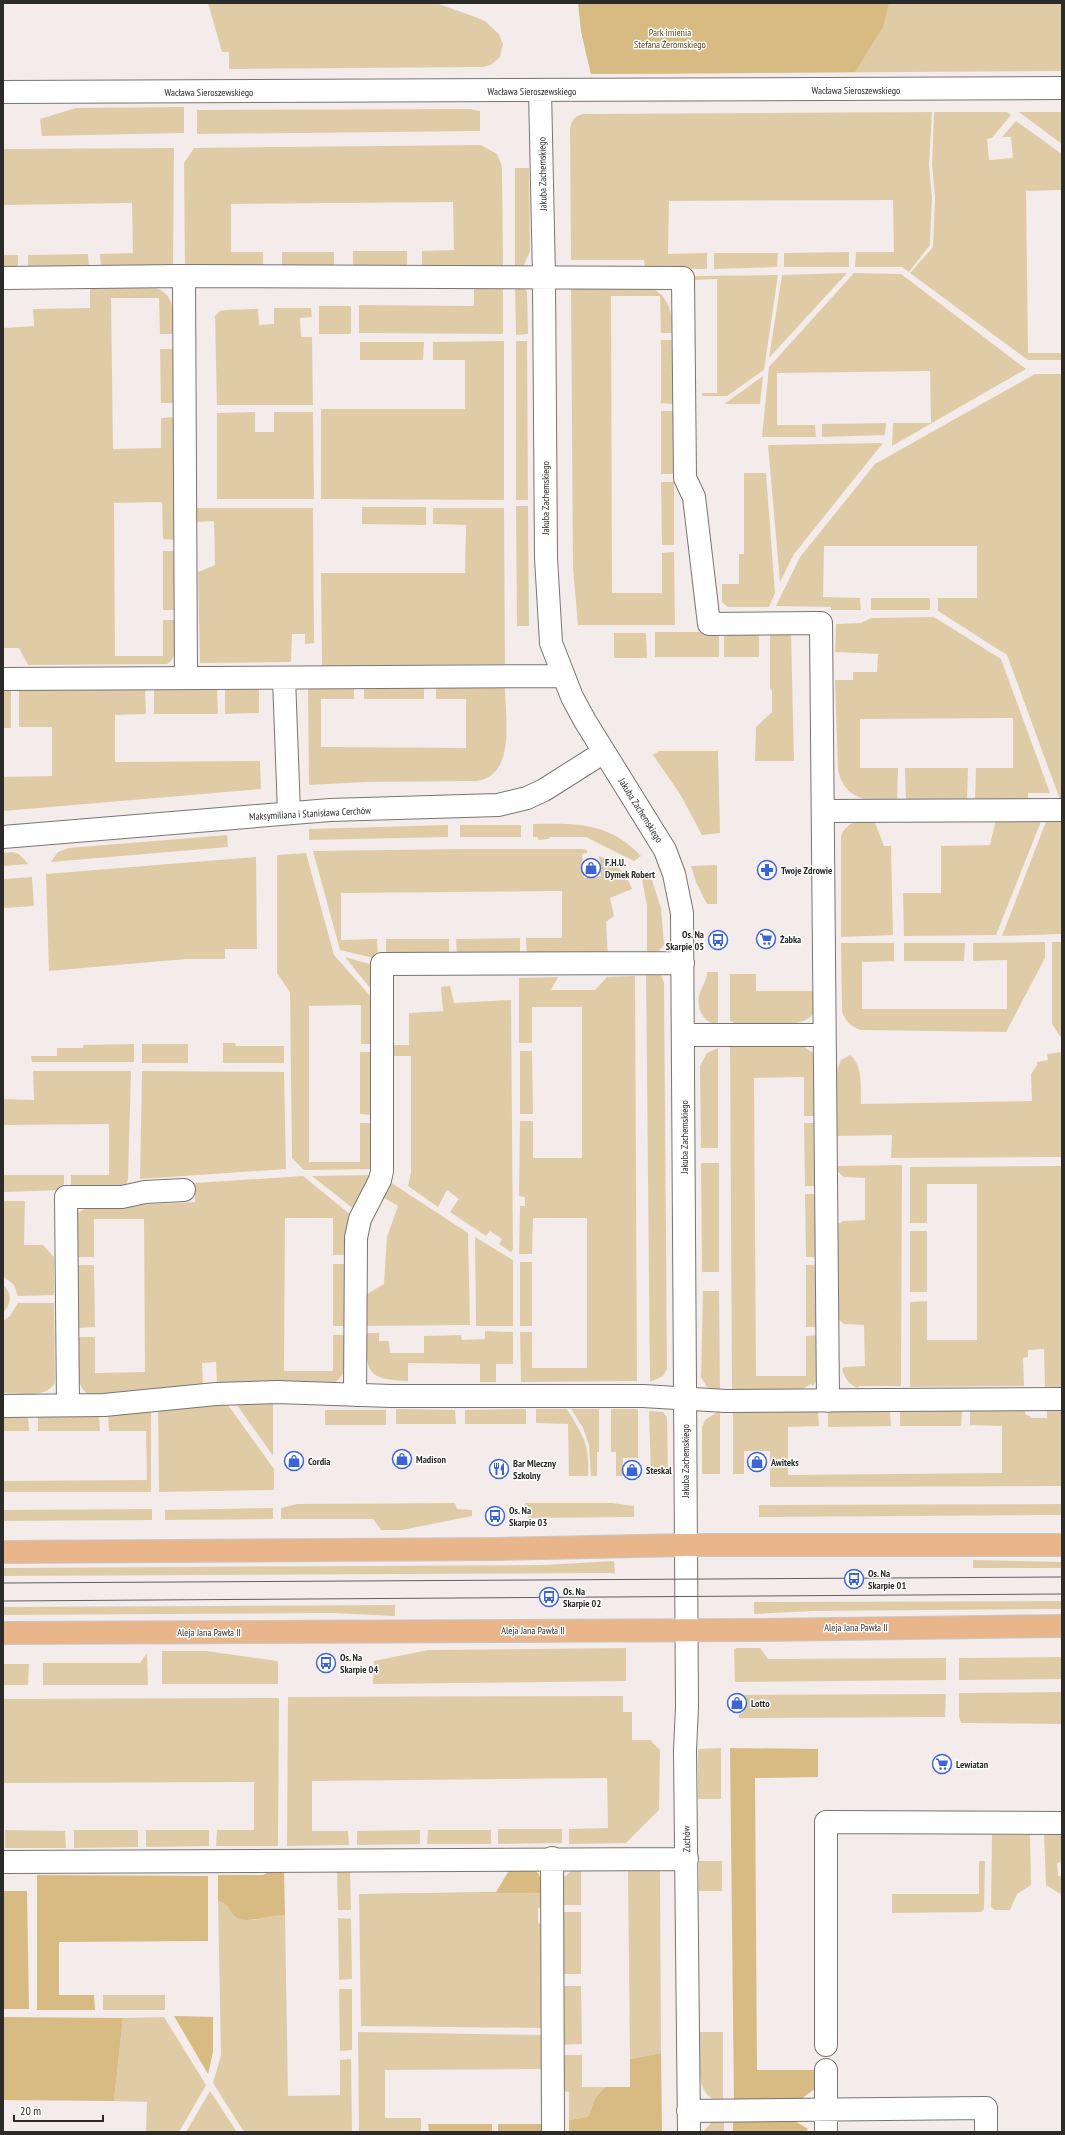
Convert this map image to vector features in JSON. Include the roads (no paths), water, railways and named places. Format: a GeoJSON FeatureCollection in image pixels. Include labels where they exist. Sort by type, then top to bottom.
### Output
{"type":"FeatureCollection","features":[{"type":"Feature","properties":{"kind":"main road"},"geometry":{"type":"LineString","coordinates":[[3,1552],[487,1549],[686,1545],[1062,1545]]}},
{"type":"Feature","properties":{"kind":"main road","name":"Aleja Jana Pawła II"},"geometry":{"type":"LineString","coordinates":[[3,1633],[685,1630],[1062,1626]]}},
{"type":"Feature","properties":{"kind":"street","name":"Wacława Sieroszewskiego"},"geometry":{"type":"LineString","coordinates":[[3,92],[1062,88]]}},
{"type":"Feature","properties":{"kind":"street","name":"Jakuba Zachemskiego"},"geometry":{"type":"LineString","coordinates":[[540,90],[544,278],[546,585],[551,643],[575,703],[604,752],[659,837],[670,860],[681,905],[683,963],[686,1545]]}},
{"type":"Feature","properties":{"kind":"street"},"geometry":{"type":"LineString","coordinates":[[184,277],[186,678]]}},
{"type":"Feature","properties":{"kind":"street"},"geometry":{"type":"LineString","coordinates":[[3,278],[683,278],[685,478],[694,497],[709,624],[821,623],[824,811],[824,1035],[828,1401]]}},
{"type":"Feature","properties":{"kind":"street"},"geometry":{"type":"LineString","coordinates":[[3,679],[563,676]]}},
{"type":"Feature","properties":{"kind":"street"},"geometry":{"type":"LineString","coordinates":[[284,678],[289,813]]}},
{"type":"Feature","properties":{"kind":"street","name":"Maksymiliana i Stanisława Cerchów"},"geometry":{"type":"LineString","coordinates":[[3,837],[289,813],[498,805],[513,802],[544,790],[604,752]]}},
{"type":"Feature","properties":{"kind":"street"},"geometry":{"type":"LineString","coordinates":[[824,811],[1062,810]]}},
{"type":"Feature","properties":{"kind":"street"},"geometry":{"type":"LineString","coordinates":[[355,1395],[356,1238],[360,1219],[380,1180],[382,1172],[382,964],[683,963]]}},
{"type":"Feature","properties":{"kind":"street"},"geometry":{"type":"LineString","coordinates":[[683,1035],[824,1035]]}},
{"type":"Feature","properties":{"kind":"street"},"geometry":{"type":"LineString","coordinates":[[68,1405],[66,1197],[122,1197],[145,1192],[184,1190]]}},
{"type":"Feature","properties":{"kind":"street"},"geometry":{"type":"LineString","coordinates":[[3,1406],[154,1401],[225,1394],[277,1392],[355,1395],[643,1396],[726,1401],[1062,1399]]}},
{"type":"Feature","properties":{"kind":"street","name":"Zuchów"},"geometry":{"type":"LineString","coordinates":[[686,1545],[685,1630],[689,2132]]}},
{"type":"Feature","properties":{"kind":"street"},"geometry":{"type":"LineString","coordinates":[[826,2045],[826,1822],[1062,1823]]}},
{"type":"Feature","properties":{"kind":"street"},"geometry":{"type":"LineString","coordinates":[[552,1858],[553,2132]]}},
{"type":"Feature","properties":{"kind":"street"},"geometry":{"type":"LineString","coordinates":[[3,1862],[687,1858]]}},
{"type":"Feature","properties":{"kind":"street"},"geometry":{"type":"LineString","coordinates":[[826,2070],[826,2132]]}},
{"type":"Feature","properties":{"kind":"street"},"geometry":{"type":"LineString","coordinates":[[688,2111],[986,2108],[986,2132]]}},
{"type":"Feature","properties":{"kind":"tram line"},"geometry":{"type":"LineString","coordinates":[[3,1583],[1062,1577]]}},
{"type":"Feature","properties":{"kind":"tram line"},"geometry":{"type":"LineString","coordinates":[[3,1601],[1062,1594]]}},
{"type":"Feature","properties":{"kind":"place","name":"F.H.U. Dymek Robert"},"geometry":{"type":"Point","coordinates":[591,868]}},
{"type":"Feature","properties":{"kind":"place","name":"Twoje Zdrowie"},"geometry":{"type":"Point","coordinates":[767,870]}},
{"type":"Feature","properties":{"kind":"place","name":"Żabka"},"geometry":{"type":"Point","coordinates":[766,939]}},
{"type":"Feature","properties":{"kind":"place","name":"Os. Na Skarpie 05"},"geometry":{"type":"Point","coordinates":[718,940]}},
{"type":"Feature","properties":{"kind":"place","name":"Madison"},"geometry":{"type":"Point","coordinates":[402,1459]}},
{"type":"Feature","properties":{"kind":"place","name":"Cordia"},"geometry":{"type":"Point","coordinates":[294,1461]}},
{"type":"Feature","properties":{"kind":"place","name":"Awiteks"},"geometry":{"type":"Point","coordinates":[757,1462]}},
{"type":"Feature","properties":{"kind":"place","name":"Bar Mleczny Szkolny"},"geometry":{"type":"Point","coordinates":[499,1469]}},
{"type":"Feature","properties":{"kind":"place","name":"Steskal"},"geometry":{"type":"Point","coordinates":[632,1470]}},
{"type":"Feature","properties":{"kind":"place","name":"Os. Na Skarpie 03"},"geometry":{"type":"Point","coordinates":[495,1516]}},
{"type":"Feature","properties":{"kind":"place","name":"Os. Na Skarpie 01"},"geometry":{"type":"Point","coordinates":[854,1579]}},
{"type":"Feature","properties":{"kind":"place","name":"Os. Na Skarpie 02"},"geometry":{"type":"Point","coordinates":[549,1597]}},
{"type":"Feature","properties":{"kind":"place","name":"Os. Na Skarpie 04"},"geometry":{"type":"Point","coordinates":[326,1663]}},
{"type":"Feature","properties":{"kind":"place","name":"Lotto"},"geometry":{"type":"Point","coordinates":[737,1703]}},
{"type":"Feature","properties":{"kind":"place","name":"Lewiatan"},"geometry":{"type":"Point","coordinates":[942,1764]}},
{"type":"Feature","properties":{"kind":"park label","name":"Park imienia Stefana Żeromskiego"},"geometry":{"type":"Point","coordinates":[670,38]}}]}
